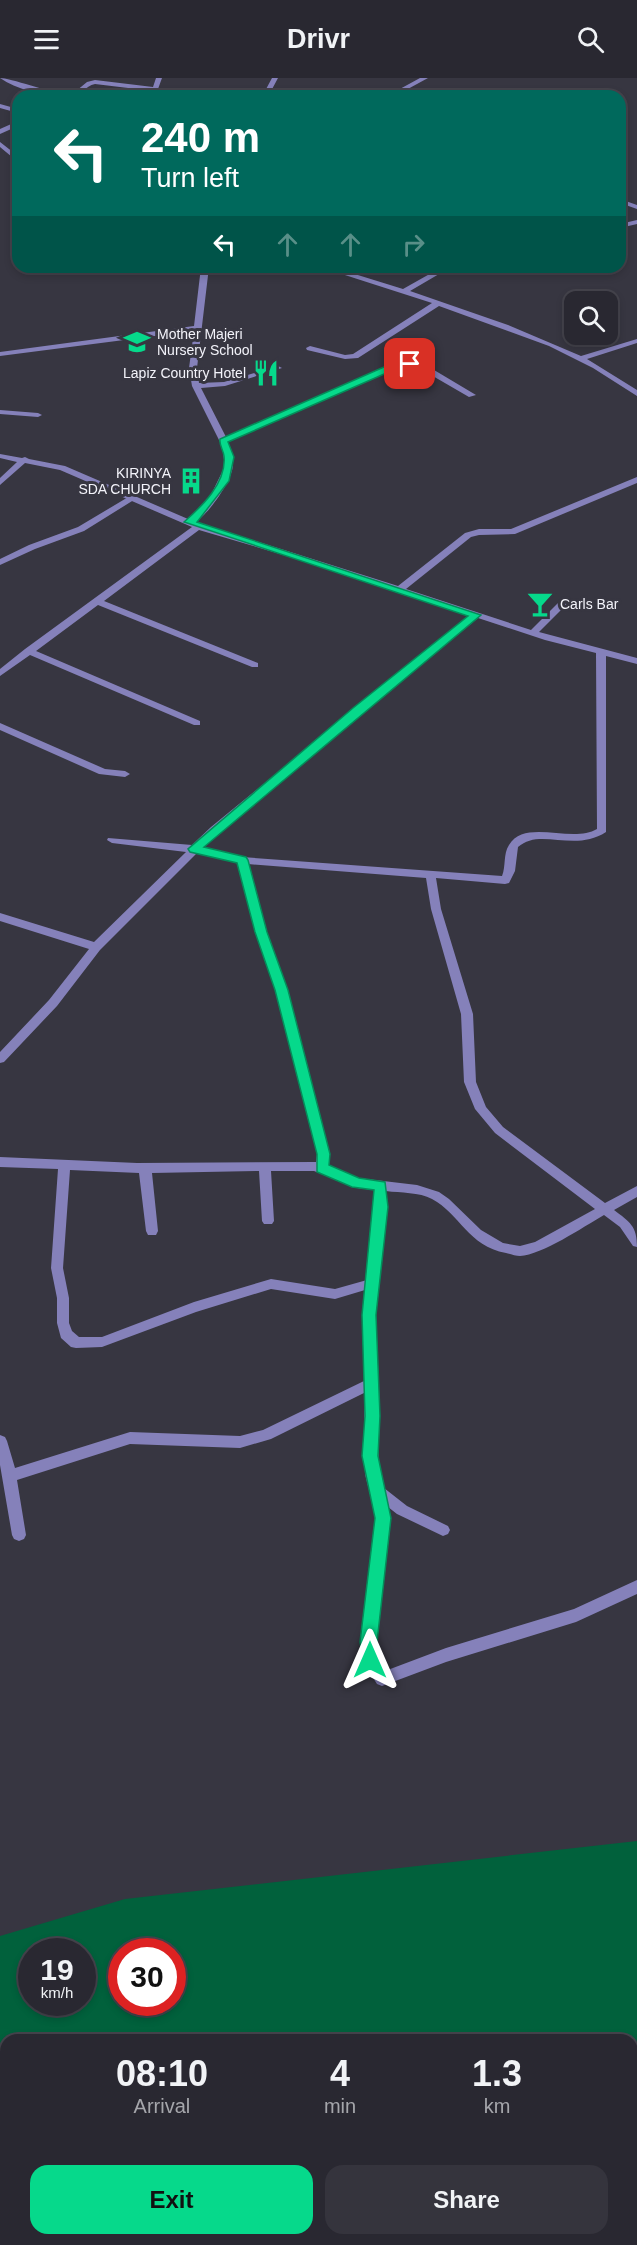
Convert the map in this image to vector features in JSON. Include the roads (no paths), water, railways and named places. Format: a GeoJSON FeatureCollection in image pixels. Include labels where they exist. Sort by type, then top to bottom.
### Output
{"type":"FeatureCollection","features":[{"type":"Feature","properties":{"kind":"street"},"geometry":{"type":"LineString","coordinates":[[3,78],[18,86],[34,90]]}},
{"type":"Feature","properties":{"kind":"street"},"geometry":{"type":"LineString","coordinates":[[81,90],[89,83],[95,82],[155,89],[159,78]]}},
{"type":"Feature","properties":{"kind":"street"},"geometry":{"type":"LineString","coordinates":[[402,90],[425,78]]}},
{"type":"Feature","properties":{"kind":"street"},"geometry":{"type":"LineString","coordinates":[[0,144],[12,155]]}},
{"type":"Feature","properties":{"kind":"street"},"geometry":{"type":"LineString","coordinates":[[0,673],[97,601],[192,524],[206,509],[225,481],[229,457],[196,386],[194,368],[204,273]]}},
{"type":"Feature","properties":{"kind":"street"},"geometry":{"type":"LineString","coordinates":[[347,273],[530,335],[584,358],[637,394]]}},
{"type":"Feature","properties":{"kind":"street"},"geometry":{"type":"LineString","coordinates":[[404,291],[436,273]]}},
{"type":"Feature","properties":{"kind":"street"},"geometry":{"type":"LineString","coordinates":[[0,667],[192,524],[224,470],[220,444],[192,394],[191,356],[196,301]]}},
{"type":"Feature","properties":{"kind":"street"},"geometry":{"type":"LineString","coordinates":[[310,348],[345,357],[355,356],[438,303]]}},
{"type":"Feature","properties":{"kind":"street"},"geometry":{"type":"LineString","coordinates":[[0,354],[197,328]]}},
{"type":"Feature","properties":{"kind":"street"},"geometry":{"type":"LineString","coordinates":[[584,358],[637,341]]}},
{"type":"Feature","properties":{"kind":"street"},"geometry":{"type":"LineString","coordinates":[[223,441],[402,364],[421,366],[472,396]]}},
{"type":"Feature","properties":{"kind":"street"},"geometry":{"type":"LineString","coordinates":[[196,386],[225,384],[278,368]]}},
{"type":"Feature","properties":{"kind":"street"},"geometry":{"type":"LineString","coordinates":[[0,412],[38,415]]}},
{"type":"Feature","properties":{"kind":"street"},"geometry":{"type":"LineString","coordinates":[[0,456],[21,458],[62,468],[192,524],[533,633],[637,661]]}},
{"type":"Feature","properties":{"kind":"street"},"geometry":{"type":"LineString","coordinates":[[0,477],[21,458]]}},
{"type":"Feature","properties":{"kind":"street"},"geometry":{"type":"LineString","coordinates":[[0,482],[21,458]]}},
{"type":"Feature","properties":{"kind":"street"},"geometry":{"type":"LineString","coordinates":[[400,589],[468,536],[479,532],[512,532],[637,480]]}},
{"type":"Feature","properties":{"kind":"street"},"geometry":{"type":"LineString","coordinates":[[0,562],[32,547],[81,529],[133,498]]}},
{"type":"Feature","properties":{"kind":"street"},"geometry":{"type":"LineString","coordinates":[[97,601],[255,665]]}},
{"type":"Feature","properties":{"kind":"street"},"geometry":{"type":"LineString","coordinates":[[533,633],[561,605],[569,608],[576,601]]}},
{"type":"Feature","properties":{"kind":"street"},"geometry":{"type":"LineString","coordinates":[[0,1059],[53,1003],[96,947],[194,849],[357,711],[476,615]]}},
{"type":"Feature","properties":{"kind":"street"},"geometry":{"type":"LineString","coordinates":[[28,651],[197,723]]}},
{"type":"Feature","properties":{"kind":"street"},"geometry":{"type":"LineString","coordinates":[[112,840],[194,849],[242,860],[501,882],[509,876],[512,847],[517,841],[533,836],[590,838],[602,830],[601,651]]}},
{"type":"Feature","properties":{"kind":"street"},"geometry":{"type":"LineString","coordinates":[[0,726],[103,772],[126,774]]}},
{"type":"Feature","properties":{"kind":"street"},"geometry":{"type":"LineString","coordinates":[[242,860],[261,932],[284,999],[323,1154],[322,1168]]}},
{"type":"Feature","properties":{"kind":"street"},"geometry":{"type":"LineString","coordinates":[[431,877],[436,909],[467,1014],[470,1082],[481,1109],[499,1130],[624,1224],[637,1242]]}},
{"type":"Feature","properties":{"kind":"street"},"geometry":{"type":"LineString","coordinates":[[0,917],[96,947]]}},
{"type":"Feature","properties":{"kind":"street"},"geometry":{"type":"LineString","coordinates":[[0,931],[11,921]]}},
{"type":"Feature","properties":{"kind":"street"},"geometry":{"type":"LineString","coordinates":[[0,1162],[145,1168],[309,1166],[322,1168],[357,1183],[417,1190],[435,1195],[446,1202],[477,1234],[500,1247],[520,1251],[538,1246],[637,1191]]}},
{"type":"Feature","properties":{"kind":"street"},"geometry":{"type":"LineString","coordinates":[[63,1165],[57,1268],[63,1298],[63,1323],[66,1334],[76,1342],[102,1342],[194,1307],[272,1284],[335,1294],[373,1283]]}},
{"type":"Feature","properties":{"kind":"street"},"geometry":{"type":"LineString","coordinates":[[145,1168],[152,1231]]}},
{"type":"Feature","properties":{"kind":"street"},"geometry":{"type":"LineString","coordinates":[[265,1168],[268,1221]]}},
{"type":"Feature","properties":{"kind":"street"},"geometry":{"type":"LineString","coordinates":[[380,1186],[381,1207],[369,1315],[369,1384],[372,1416],[370,1456],[383,1518],[368,1642],[370,1660],[382,1679],[414,1665],[467,1647],[562,1620],[637,1587]]}},
{"type":"Feature","properties":{"kind":"street"},"geometry":{"type":"LineString","coordinates":[[10,1476],[130,1438],[240,1442],[266,1434],[369,1384]]}},
{"type":"Feature","properties":{"kind":"street"},"geometry":{"type":"LineString","coordinates":[[0,1441],[10,1476],[19,1535]]}},
{"type":"Feature","properties":{"kind":"street"},"geometry":{"type":"LineString","coordinates":[[378,1492],[402,1510],[443,1530]]}},
{"type":"Feature","properties":{"kind":"place","name":"Mother Majeri Nursery School"},"geometry":{"type":"Point","coordinates":[137,342]}},
{"type":"Feature","properties":{"kind":"place","name":"Lapiz Country Hotel"},"geometry":{"type":"Point","coordinates":[266,373]}},
{"type":"Feature","properties":{"kind":"place","name":"KIRINYA SDA CHURCH"},"geometry":{"type":"Point","coordinates":[191,481]}},
{"type":"Feature","properties":{"kind":"place","name":"Carls Bar"},"geometry":{"type":"Point","coordinates":[540,604]}}]}
